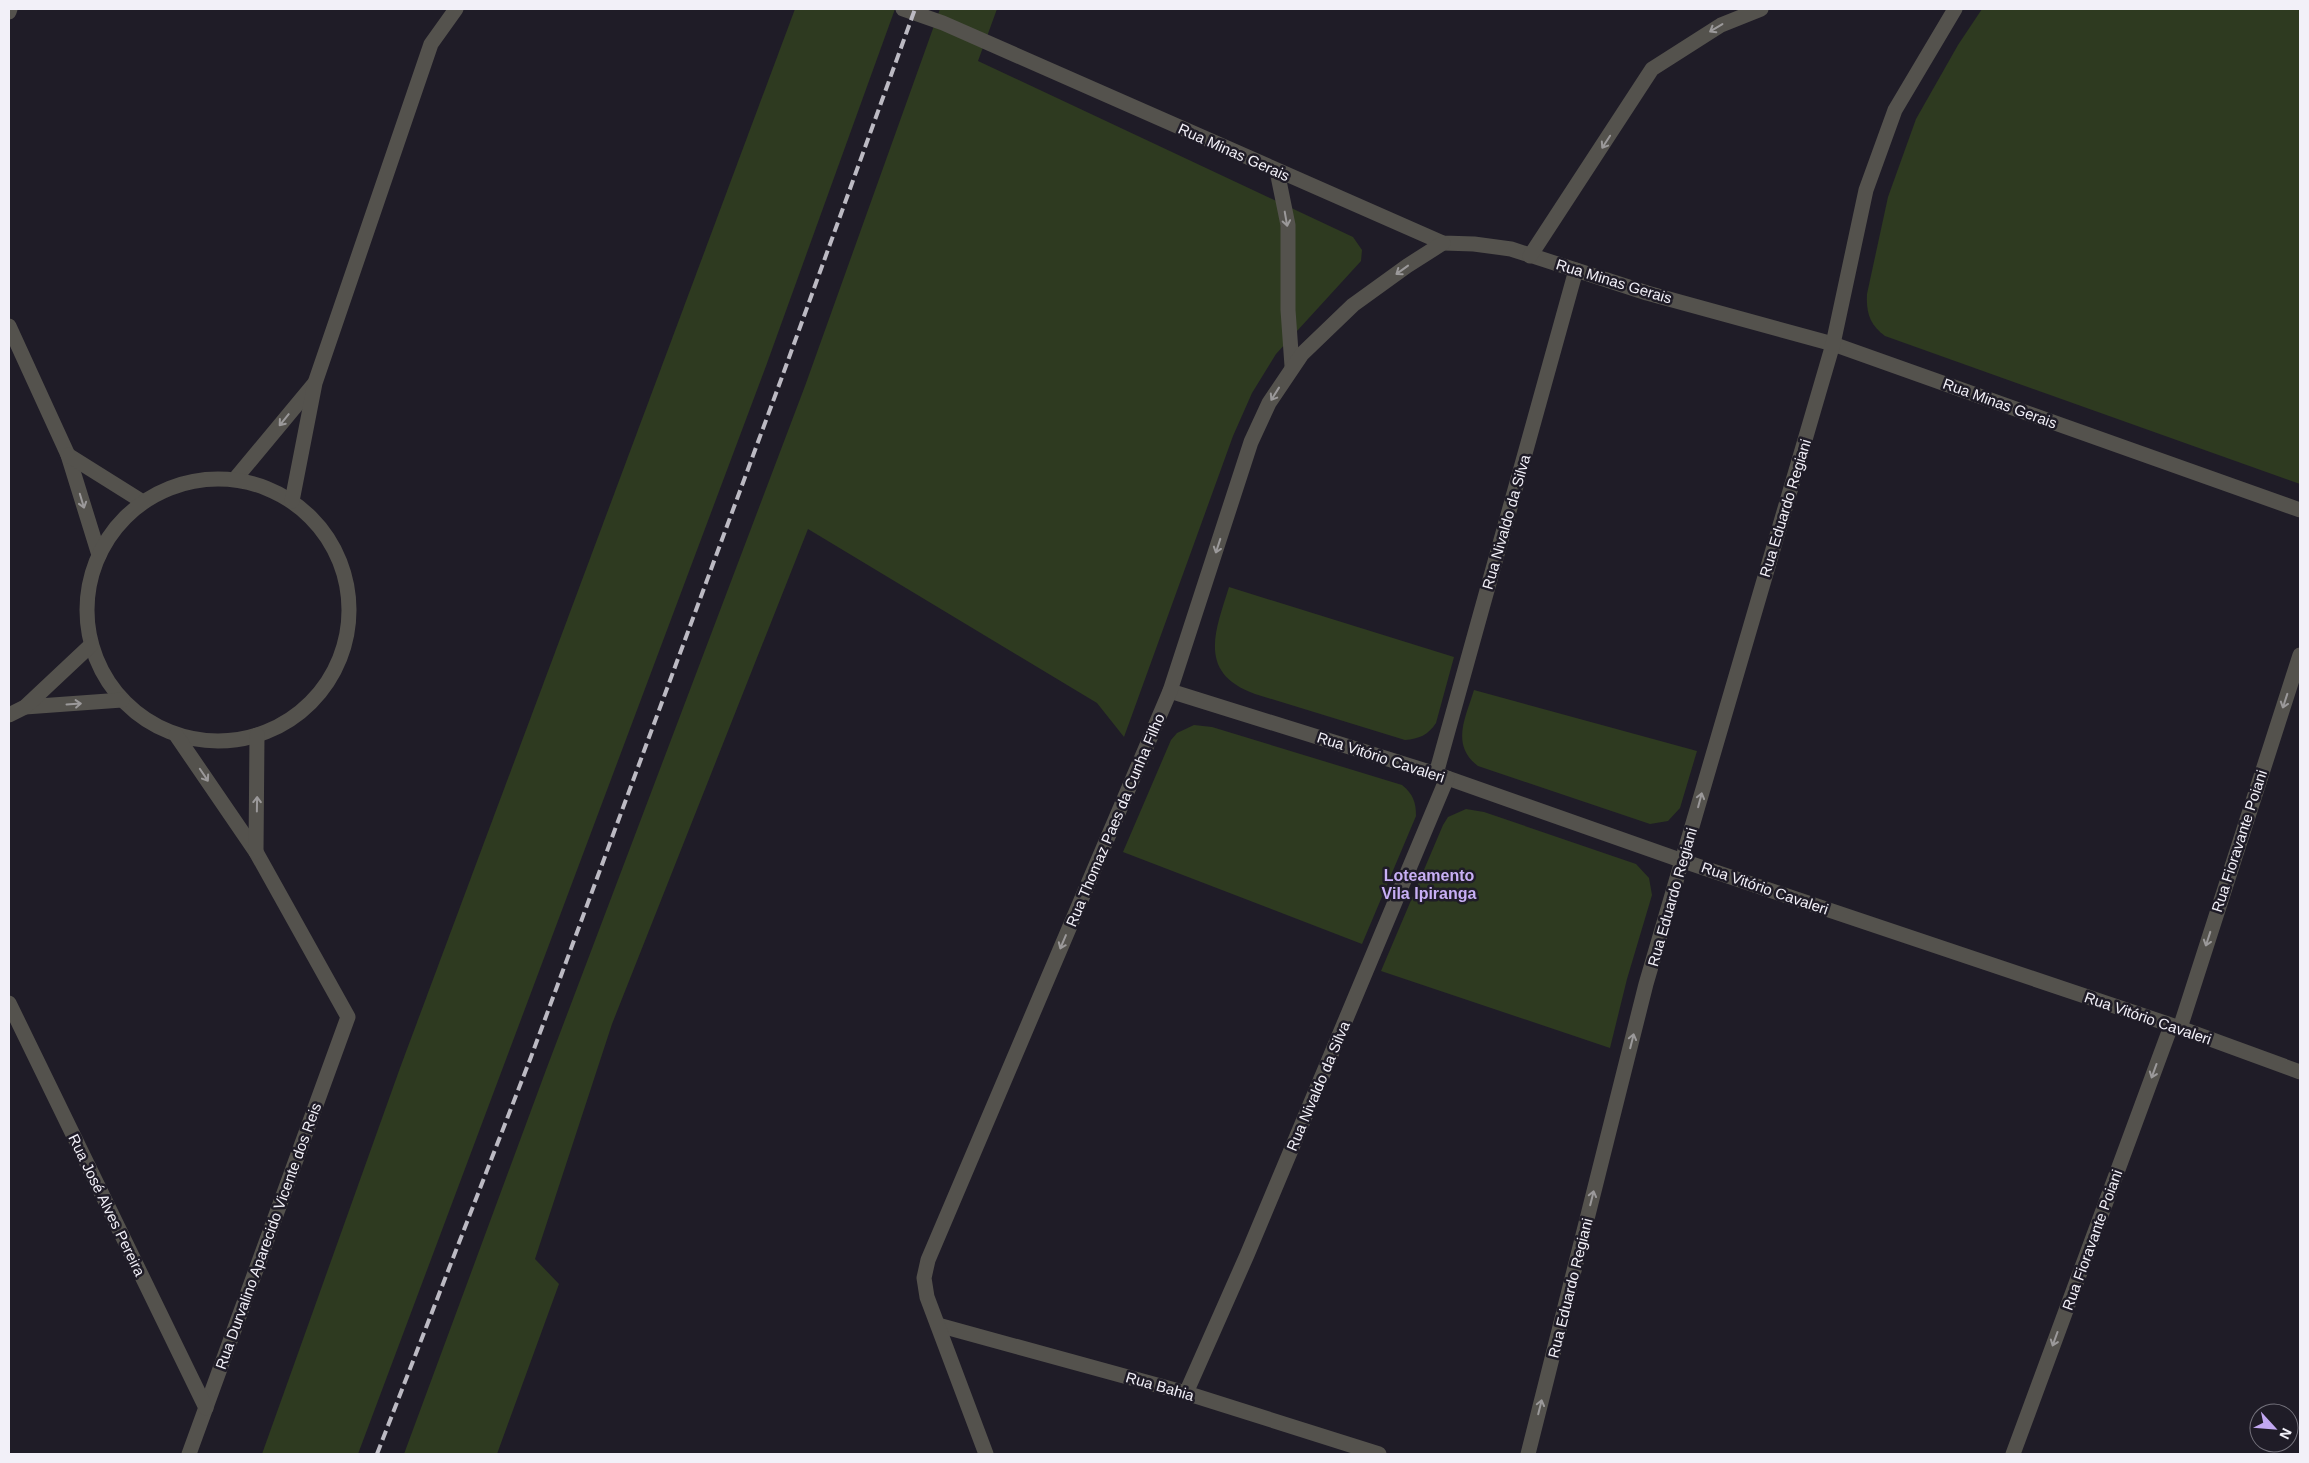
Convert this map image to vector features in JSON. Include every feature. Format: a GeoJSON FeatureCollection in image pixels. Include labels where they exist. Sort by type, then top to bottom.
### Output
{"type":"FeatureCollection","features":[{"type":"Feature","properties":{"kind":"street"},"geometry":{"type":"LineString","coordinates":[[292,501],[314,383],[431,44],[456,9]]}},
{"type":"Feature","properties":{"kind":"street","name":"Rua Minas Gerais"},"geometry":{"type":"LineString","coordinates":[[903,9],[943,23],[1443,244],[1483,245],[1512,249],[1647,293],[1833,344],[2300,510]]}},
{"type":"Feature","properties":{"kind":"street"},"geometry":{"type":"LineString","coordinates":[[1530,256],[1652,69],[1721,25],[1761,9]]}},
{"type":"Feature","properties":{"kind":"street"},"geometry":{"type":"LineString","coordinates":[[1833,344],[1866,190],[1895,110],[1955,9]]}},
{"type":"Feature","properties":{"kind":"street"},"geometry":{"type":"LineString","coordinates":[[1278,171],[1288,225],[1288,310],[1292,366]]}},
{"type":"Feature","properties":{"kind":"street","name":"Rua Thomaz Paes da Cunha Filho"},"geometry":{"type":"LineString","coordinates":[[986,1454],[924,1288],[925,1269],[928,1260],[1170,691],[1251,442],[1269,403],[1292,366],[1302,354],[1352,305],[1443,244]]}},
{"type":"Feature","properties":{"kind":"street","name":"Rua Nivaldo da Silva"},"geometry":{"type":"LineString","coordinates":[[1186,1393],[1255,1236],[1441,776],[1576,270]]}},
{"type":"Feature","properties":{"kind":"street"},"geometry":{"type":"LineString","coordinates":[[9,326],[68,455],[99,555]]}},
{"type":"Feature","properties":{"kind":"street","name":"Rua Eduardo Regiani"},"geometry":{"type":"LineString","coordinates":[[1528,1454],[1646,984],[1833,344]]}},
{"type":"Feature","properties":{"kind":"street"},"geometry":{"type":"LineString","coordinates":[[236,480],[314,383]]}},
{"type":"Feature","properties":{"kind":"street"},"geometry":{"type":"LineString","coordinates":[[68,455],[143,502]]}},
{"type":"Feature","properties":{"kind":"street"},"geometry":{"type":"LineString","coordinates":[[212,479],[236,480],[259,485],[292,501],[311,517],[326,536],[338,557],[345,580],[348,604],[347,629],[338,660],[317,694],[300,712],[279,725],[257,735],[218,741],[197,740],[176,735],[138,714],[122,700],[108,683],[91,645],[87,599],[91,576],[99,555],[111,534],[143,502],[164,490],[188,482],[212,479]]}},
{"type":"Feature","properties":{"kind":"street"},"geometry":{"type":"LineString","coordinates":[[9,715],[25,707],[91,645]]}},
{"type":"Feature","properties":{"kind":"street","name":"Rua Fioravante Poiani"},"geometry":{"type":"LineString","coordinates":[[2012,1454],[2176,1027],[2300,655]]}},
{"type":"Feature","properties":{"kind":"street","name":"Rua Vitório Cavaleri"},"geometry":{"type":"LineString","coordinates":[[1170,691],[1441,776],[1683,861],[2176,1027],[2300,1072]]}},
{"type":"Feature","properties":{"kind":"street"},"geometry":{"type":"LineString","coordinates":[[25,707],[122,700]]}},
{"type":"Feature","properties":{"kind":"street"},"geometry":{"type":"LineString","coordinates":[[176,735],[256,852]]}},
{"type":"Feature","properties":{"kind":"street"},"geometry":{"type":"LineString","coordinates":[[256,852],[257,735]]}},
{"type":"Feature","properties":{"kind":"street","name":"Rua Durvalino Aparecido Vicente dos Reis"},"geometry":{"type":"LineString","coordinates":[[189,1454],[348,1017],[256,852]]}},
{"type":"Feature","properties":{"kind":"street","name":"Rua José Alves Pereira"},"geometry":{"type":"LineString","coordinates":[[9,1003],[206,1408]]}},
{"type":"Feature","properties":{"kind":"street","name":"Rua Bahia"},"geometry":{"type":"LineString","coordinates":[[938,1324],[1186,1393],[1379,1454]]}},
{"type":"Feature","properties":{"kind":"green space"},"geometry":{"type":"Polygon","coordinates":[[[795,9],[895,9],[766,366],[358,1454],[262,1454],[400,1068],[795,9]]]}},
{"type":"Feature","properties":{"kind":"green space"},"geometry":{"type":"Polygon","coordinates":[[[940,9],[997,9],[978,61],[1353,237],[1362,250],[1361,261],[1276,354],[1252,393],[1233,436],[1124,737],[1097,703],[808,529],[612,1024],[535,1259],[559,1284],[497,1454],[404,1454],[546,1070],[805,386],[940,9]]]}},
{"type":"Feature","properties":{"kind":"green space"},"geometry":{"type":"Polygon","coordinates":[[[1982,9],[2300,9],[2300,484],[1885,336],[1872,323],[1868,313],[1867,294],[1888,197],[1916,119],[1958,45],[1982,9]]]}},
{"type":"Feature","properties":{"kind":"green space"},"geometry":{"type":"Polygon","coordinates":[[[1229,587],[1454,657],[1436,723],[1423,736],[1405,740],[1255,694],[1237,685],[1224,675],[1218,663],[1215,650],[1219,620],[1229,587]]]}},
{"type":"Feature","properties":{"kind":"green space"},"geometry":{"type":"Polygon","coordinates":[[[1474,690],[1697,751],[1680,808],[1668,821],[1650,824],[1478,766],[1469,758],[1462,740],[1464,720],[1474,690]]]}},
{"type":"Feature","properties":{"kind":"green space"},"geometry":{"type":"Polygon","coordinates":[[[1194,725],[1212,727],[1402,785],[1409,792],[1414,802],[1416,816],[1362,944],[1123,852],[1171,740],[1177,733],[1194,725]]]}},
{"type":"Feature","properties":{"kind":"green space"},"geometry":{"type":"Polygon","coordinates":[[[1466,809],[1484,812],[1636,864],[1649,878],[1652,895],[1627,979],[1610,1048],[1381,971],[1443,825],[1448,817],[1466,809]]]}},
{"type":"Feature","properties":{"kind":"railway"},"geometry":{"type":"LineString","coordinates":[[377,1454],[531,1057],[782,377],[915,9]]}},
{"type":"Feature","properties":{"kind":"district","name":"Loteamento Vila Ipiranga"},"geometry":{"type":"Point","coordinates":[1429,884]}}]}
